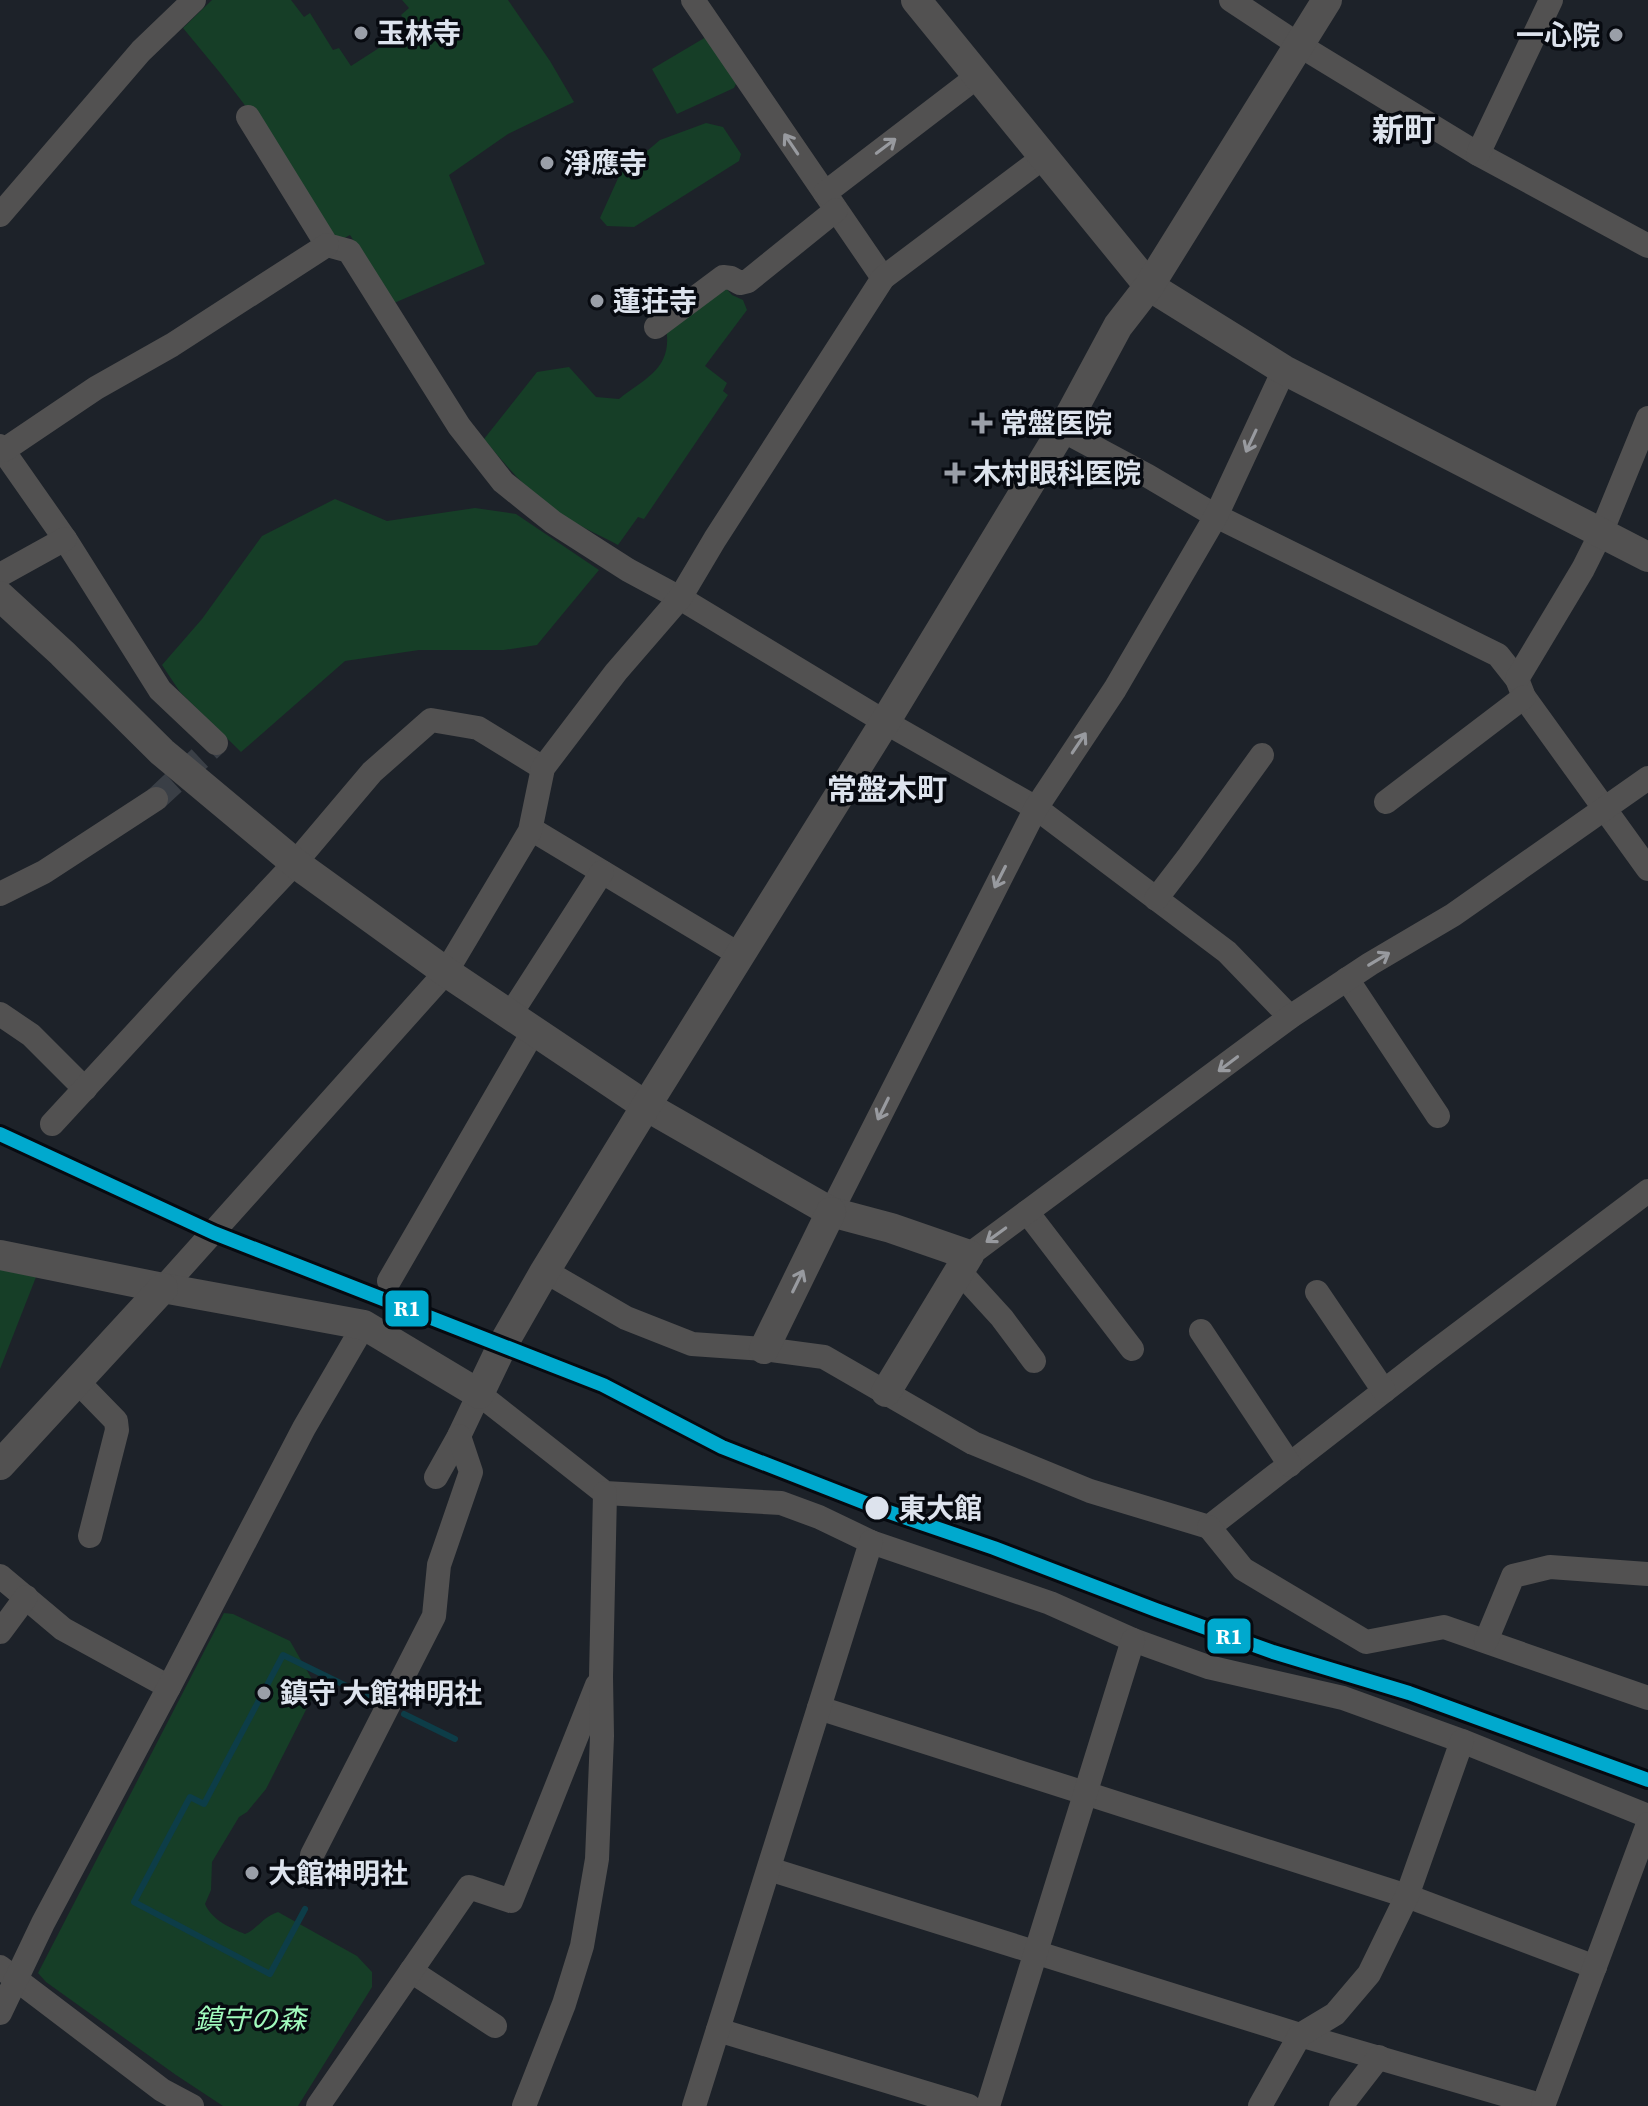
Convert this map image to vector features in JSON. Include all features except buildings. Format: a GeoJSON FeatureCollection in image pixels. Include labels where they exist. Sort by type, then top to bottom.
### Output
{"type":"FeatureCollection","features":[{"type":"Feature","properties":{"kind":"street"},"geometry":{"type":"LineString","coordinates":[[0,215],[141,51],[194,0]]}},
{"type":"Feature","properties":{"kind":"street"},"geometry":{"type":"LineString","coordinates":[[693,0],[883,278]]}},
{"type":"Feature","properties":{"kind":"street"},"geometry":{"type":"LineString","coordinates":[[916,0],[1149,286],[1284,370],[1648,557]]}},
{"type":"Feature","properties":{"kind":"street"},"geometry":{"type":"LineString","coordinates":[[1231,0],[1478,154],[1648,246]]}},
{"type":"Feature","properties":{"kind":"street"},"geometry":{"type":"LineString","coordinates":[[436,1477],[502,1346],[545,1271],[885,722],[1062,430],[1118,326],[1149,286],[1327,0]]}},
{"type":"Feature","properties":{"kind":"street"},"geometry":{"type":"LineString","coordinates":[[1478,154],[1551,0]]}},
{"type":"Feature","properties":{"kind":"street"},"geometry":{"type":"LineString","coordinates":[[656,327],[723,277],[740,283],[748,281],[830,202],[978,76]]}},
{"type":"Feature","properties":{"kind":"street"},"geometry":{"type":"LineString","coordinates":[[248,117],[327,245],[349,251],[459,426],[503,482],[553,522],[628,570],[1036,808],[1227,952],[1290,1017]]}},
{"type":"Feature","properties":{"kind":"street"},"geometry":{"type":"LineString","coordinates":[[0,1465],[446,972],[531,829],[543,768],[616,672],[680,598],[883,278],[1044,157]]}},
{"type":"Feature","properties":{"kind":"street"},"geometry":{"type":"LineString","coordinates":[[216,743],[160,690],[65,539],[2,448],[96,388],[172,345],[327,245]]}},
{"type":"Feature","properties":{"kind":"street"},"geometry":{"type":"LineString","coordinates":[[764,1349],[1036,808],[1115,689],[1216,516],[1284,370]]}},
{"type":"Feature","properties":{"kind":"street"},"geometry":{"type":"LineString","coordinates":[[1386,802],[1521,688],[1601,533],[1648,418]]}},
{"type":"Feature","properties":{"kind":"street"},"geometry":{"type":"LineString","coordinates":[[1062,430],[1216,516],[1498,655],[1648,869]]}},
{"type":"Feature","properties":{"kind":"street"},"geometry":{"type":"LineString","coordinates":[[0,575],[65,539]]}},
{"type":"Feature","properties":{"kind":"street"},"geometry":{"type":"LineString","coordinates":[[0,596],[162,752],[295,863],[446,972],[646,1106],[831,1212],[891,1228],[964,1263],[1034,1361]]}},
{"type":"Feature","properties":{"kind":"street"},"geometry":{"type":"LineString","coordinates":[[52,1124],[295,863],[372,772],[431,720],[478,728],[543,768]]}},
{"type":"Feature","properties":{"kind":"street"},"geometry":{"type":"LineString","coordinates":[[1156,899],[1262,755]]}},
{"type":"Feature","properties":{"kind":"street"},"geometry":{"type":"LineString","coordinates":[[886,1392],[964,1263],[1027,1212],[1290,1017],[1453,915],[1648,778]]}},
{"type":"Feature","properties":{"kind":"street"},"geometry":{"type":"LineString","coordinates":[[0,894],[44,872],[156,799]]}},
{"type":"Feature","properties":{"kind":"street"},"geometry":{"type":"LineString","coordinates":[[531,829],[740,955]]}},
{"type":"Feature","properties":{"kind":"street"},"geometry":{"type":"LineString","coordinates":[[389,1281],[602,872]]}},
{"type":"Feature","properties":{"kind":"street"},"geometry":{"type":"LineString","coordinates":[[1347,979],[1438,1116]]}},
{"type":"Feature","properties":{"kind":"street"},"geometry":{"type":"LineString","coordinates":[[0,1014],[31,1035],[85,1089]]}},
{"type":"Feature","properties":{"kind":"street"},"geometry":{"type":"LineString","coordinates":[[1209,1527],[1648,1191]]}},
{"type":"Feature","properties":{"kind":"street"},"geometry":{"type":"LineString","coordinates":[[1027,1212],[1132,1349]]}},
{"type":"Feature","properties":{"kind":"street"},"geometry":{"type":"LineString","coordinates":[[0,1255],[364,1325],[479,1394],[605,1493],[781,1503],[871,1542],[1050,1603],[1133,1640],[1208,1667],[1343,1698],[1462,1741],[1648,1816]]}},
{"type":"Feature","properties":{"kind":"street"},"geometry":{"type":"LineString","coordinates":[[545,1271],[626,1318],[692,1344],[824,1357],[973,1443],[1090,1491],[1209,1527],[1243,1569],[1366,1642],[1444,1627],[1648,1698]]}},
{"type":"Feature","properties":{"kind":"street"},"geometry":{"type":"LineString","coordinates":[[1317,1292],[1384,1391]]}},
{"type":"Feature","properties":{"kind":"street"},"geometry":{"type":"LineString","coordinates":[[0,2013],[9,1973],[43,1923],[304,1428],[364,1325]]}},
{"type":"Feature","properties":{"kind":"street"},"geometry":{"type":"LineString","coordinates":[[1201,1331],[1290,1465]]}},
{"type":"Feature","properties":{"kind":"street"},"geometry":{"type":"LineString","coordinates":[[77,1381],[116,1421],[117,1430],[90,1536]]}},
{"type":"Feature","properties":{"kind":"street"},"geometry":{"type":"LineString","coordinates":[[312,1855],[434,1616],[439,1565],[471,1472],[459,1436]]}},
{"type":"Feature","properties":{"kind":"street"},"geometry":{"type":"LineString","coordinates":[[524,2106],[564,2004],[582,1946],[597,1859],[605,1493]]}},
{"type":"Feature","properties":{"kind":"street"},"geometry":{"type":"LineString","coordinates":[[694,2106],[871,1542]]}},
{"type":"Feature","properties":{"kind":"street"},"geometry":{"type":"LineString","coordinates":[[1486,1641],[1513,1576],[1550,1567],[1648,1574]]}},
{"type":"Feature","properties":{"kind":"street"},"geometry":{"type":"LineString","coordinates":[[0,1576],[63,1629],[169,1687]]}},
{"type":"Feature","properties":{"kind":"street"},"geometry":{"type":"LineString","coordinates":[[0,1632],[26,1597]]}},
{"type":"Feature","properties":{"kind":"street"},"geometry":{"type":"LineString","coordinates":[[988,2106],[1133,1640]]}},
{"type":"Feature","properties":{"kind":"street"},"geometry":{"type":"LineString","coordinates":[[318,2106],[469,1887],[511,1901],[601,1677]]}},
{"type":"Feature","properties":{"kind":"street"},"geometry":{"type":"LineString","coordinates":[[819,1708],[1407,1896],[1595,1967]]}},
{"type":"Feature","properties":{"kind":"street"},"geometry":{"type":"LineString","coordinates":[[1260,2106],[1300,2035],[1335,2014],[1369,1974],[1407,1896],[1462,1741]]}},
{"type":"Feature","properties":{"kind":"street"},"geometry":{"type":"LineString","coordinates":[[769,1869],[1300,2035],[1543,2106],[1648,1824]]}},
{"type":"Feature","properties":{"kind":"street"},"geometry":{"type":"LineString","coordinates":[[411,1971],[495,2026]]}},
{"type":"Feature","properties":{"kind":"street"},"geometry":{"type":"LineString","coordinates":[[9,1973],[157,2098],[192,2106]]}},
{"type":"Feature","properties":{"kind":"street"},"geometry":{"type":"LineString","coordinates":[[718,2030],[969,2106]]}},
{"type":"Feature","properties":{"kind":"street"},"geometry":{"type":"LineString","coordinates":[[1341,2106],[1379,2057]]}},
{"type":"Feature","properties":{"kind":"green space"},"geometry":{"type":"Polygon","coordinates":[[[212,0],[291,0],[304,17],[310,13],[333,50],[339,48],[351,66],[410,28],[401,15],[409,8],[402,0],[508,0],[574,102],[508,134],[449,175],[485,264],[394,303],[350,235],[335,243],[257,121],[183,28],[212,0]]]}},
{"type":"Feature","properties":{"kind":"green space"},"geometry":{"type":"Polygon","coordinates":[[[706,37],[737,82],[734,88],[677,114],[652,69],[706,37]]]}},
{"type":"Feature","properties":{"kind":"green space"},"geometry":{"type":"Polygon","coordinates":[[[706,123],[723,127],[741,154],[739,161],[634,227],[607,226],[600,218],[620,174],[660,140],[706,123]]]}},
{"type":"Feature","properties":{"kind":"green space"},"geometry":{"type":"Polygon","coordinates":[[[723,285],[732,295],[743,300],[747,310],[705,366],[727,383],[723,391],[728,395],[644,519],[638,517],[618,545],[546,504],[484,439],[537,372],[569,367],[596,397],[619,399],[662,362],[666,353],[666,328],[723,285]]]}},
{"type":"Feature","properties":{"kind":"green space"},"geometry":{"type":"Polygon","coordinates":[[[335,499],[387,521],[475,508],[516,514],[599,570],[537,645],[504,650],[419,650],[345,661],[241,752],[180,692],[162,665],[202,619],[262,536],[335,499]]]}},
{"type":"Feature","properties":{"kind":"green space"},"geometry":{"type":"Polygon","coordinates":[[[0,1269],[36,1277],[0,1369],[0,1269]]]}},
{"type":"Feature","properties":{"kind":"green space","name":"鎮守の森"},"geometry":{"type":"Polygon","coordinates":[[[224,1613],[233,1614],[290,1641],[317,1688],[266,1789],[239,1817],[212,1862],[211,1890],[205,1904],[217,1919],[245,1934],[278,1912],[357,1956],[372,1972],[372,1987],[298,2106],[223,2106],[46,1982],[38,1973],[224,1613]]]}},
{"type":"Feature","properties":{"kind":"waterway"},"geometry":{"type":"LineString","coordinates":[[305,1909],[270,1974],[134,1902],[190,1797],[204,1804],[283,1655],[373,1699]]}},
{"type":"Feature","properties":{"kind":"waterway"},"geometry":{"type":"LineString","coordinates":[[404,1714],[455,1739]]}},
{"type":"Feature","properties":{"kind":"tunnel"},"geometry":{"type":"LineString","coordinates":[[156,799],[216,743]]}},
{"type":"Feature","properties":{"kind":"transit line","name":"R1"},"geometry":{"type":"LineString","coordinates":[[0,1134],[214,1233],[603,1385],[722,1447],[1156,1610],[1273,1652],[1409,1693],[1648,1780]]}},
{"type":"Feature","properties":{"kind":"place","name":"玉林寺"},"geometry":{"type":"Point","coordinates":[361,33]}},
{"type":"Feature","properties":{"kind":"place","name":"一心院"},"geometry":{"type":"Point","coordinates":[1616,35]}},
{"type":"Feature","properties":{"kind":"place","name":"淨應寺"},"geometry":{"type":"Point","coordinates":[547,163]}},
{"type":"Feature","properties":{"kind":"place","name":"蓮荘寺"},"geometry":{"type":"Point","coordinates":[597,301]}},
{"type":"Feature","properties":{"kind":"place","name":"常盤医院"},"geometry":{"type":"Point","coordinates":[982,423]}},
{"type":"Feature","properties":{"kind":"place","name":"木村眼科医院"},"geometry":{"type":"Point","coordinates":[955,473]}},
{"type":"Feature","properties":{"kind":"place","name":"東大館"},"geometry":{"type":"Point","coordinates":[877,1508]}},
{"type":"Feature","properties":{"kind":"place","name":"鎮守 大館神明社"},"geometry":{"type":"Point","coordinates":[264,1693]}},
{"type":"Feature","properties":{"kind":"place","name":"大館神明社"},"geometry":{"type":"Point","coordinates":[252,1873]}},
{"type":"Feature","properties":{"kind":"district","name":"新町"},"geometry":{"type":"Point","coordinates":[1404,130]}},
{"type":"Feature","properties":{"kind":"district","name":"常盤木町"},"geometry":{"type":"Point","coordinates":[887,789]}}]}
